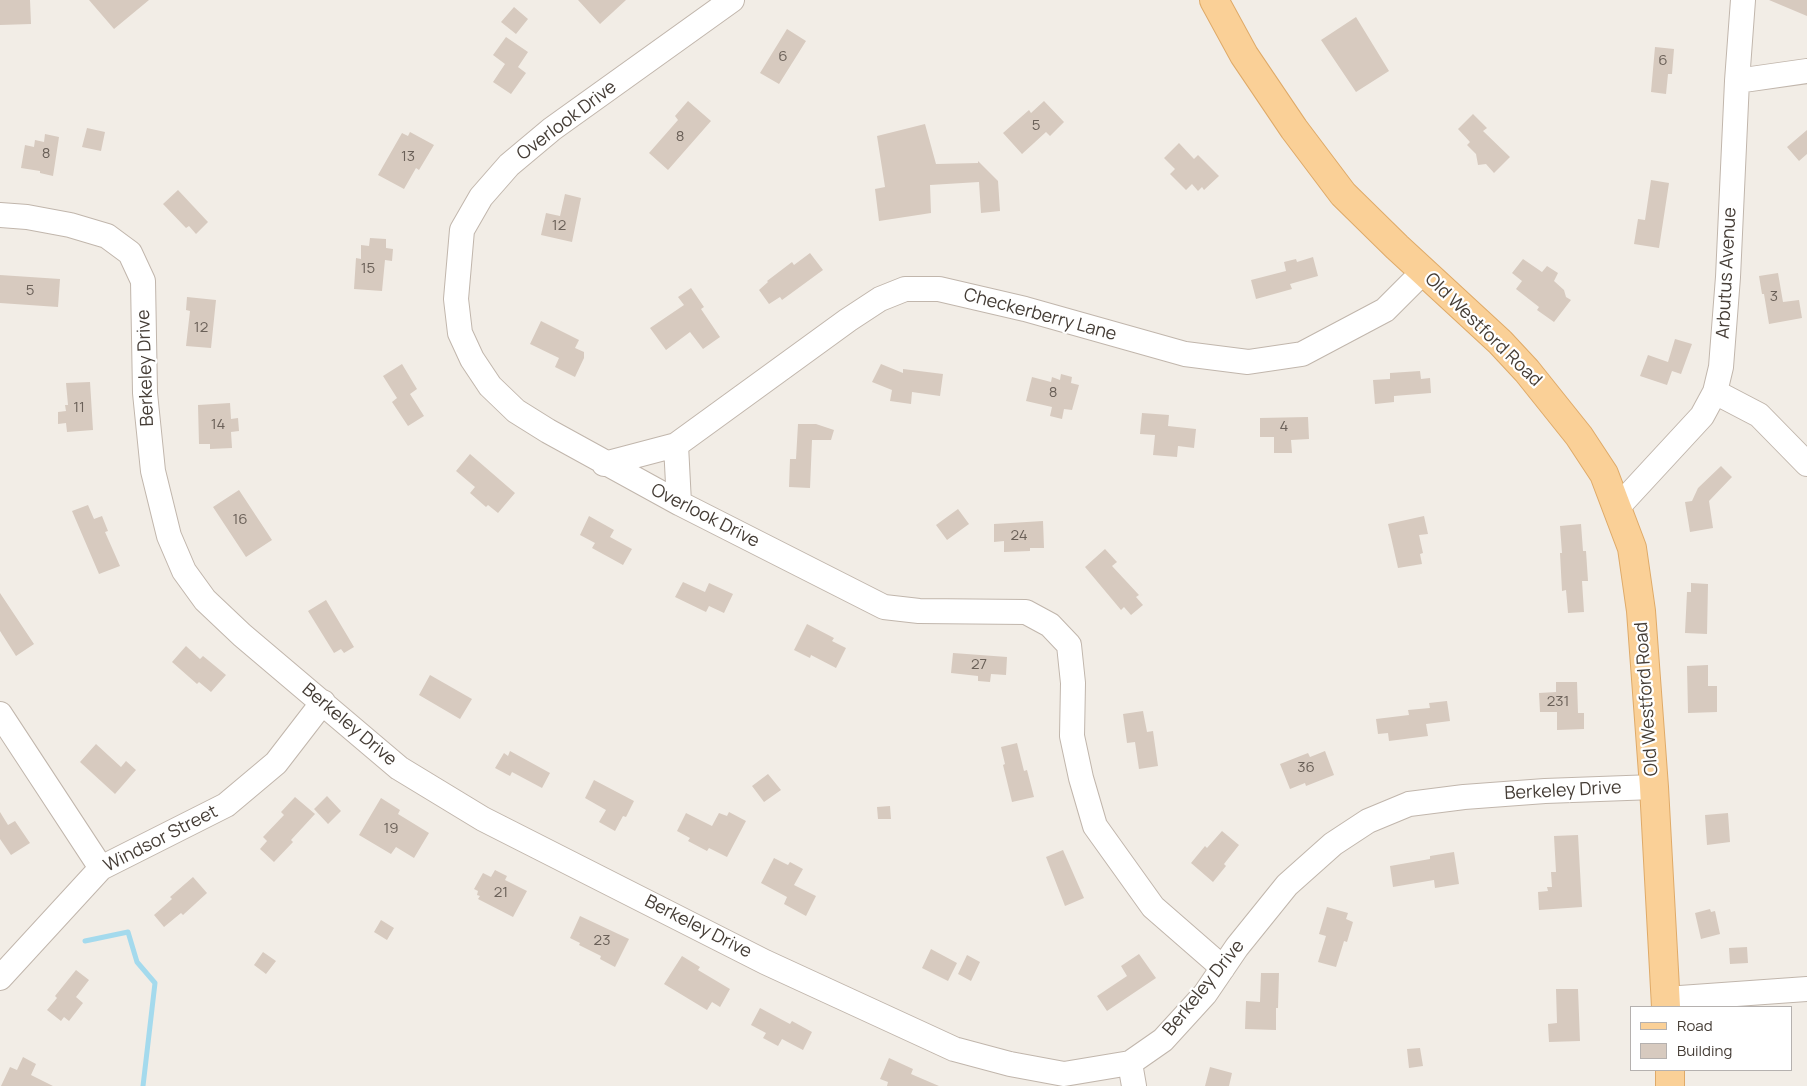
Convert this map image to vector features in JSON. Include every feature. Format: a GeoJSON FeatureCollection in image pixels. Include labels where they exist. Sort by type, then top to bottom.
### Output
{"type":"FeatureCollection","features":[{"type":"Feature","properties":{"kind":"main road","name":"Old Westford Road"},"geometry":{"type":"LineString","coordinates":[[1214,0],[1244,55],[1294,129],[1338,186],[1383,234],[1500,342],[1551,399],[1579,436],[1604,474],[1632,548],[1641,611],[1654,787],[1666,1003]]}},
{"type":"Feature","properties":{"kind":"main road"},"geometry":{"type":"LineString","coordinates":[[1670,1071],[1670,1086]]}},
{"type":"Feature","properties":{"kind":"street","name":"Overlook Drive"},"geometry":{"type":"LineString","coordinates":[[732,0],[552,129],[509,165],[482,197],[462,230],[456,299],[460,333],[472,359],[490,386],[516,411],[548,431],[604,464],[884,607],[919,611],[1026,612],[1050,625],[1068,645],[1073,683],[1072,736],[1081,778],[1095,826],[1153,907],[1222,968]]}},
{"type":"Feature","properties":{"kind":"street","name":"Arbutus Avenue"},"geometry":{"type":"LineString","coordinates":[[1617,508],[1697,422],[1715,392],[1722,368],[1743,0]]}},
{"type":"Feature","properties":{"kind":"street"},"geometry":{"type":"LineString","coordinates":[[1737,81],[1807,71]]}},
{"type":"Feature","properties":{"kind":"street","name":"Berkeley Drive"},"geometry":{"type":"LineString","coordinates":[[0,215],[27,217],[80,227],[107,236],[130,253],[143,282],[145,394],[153,471],[169,536],[184,571],[205,600],[242,635],[400,768],[483,819],[765,962],[954,1049],[1010,1064],[1064,1074],[1130,1063],[1163,1040],[1204,994],[1287,885],[1326,850],[1368,821],[1409,804],[1545,791],[1654,787]]}},
{"type":"Feature","properties":{"kind":"street","name":"Checkerberry Lane"},"geometry":{"type":"LineString","coordinates":[[604,464],[676,445],[848,320],[880,299],[905,289],[939,289],[1024,309],[1185,354],[1248,362],[1302,354],[1385,310],[1423,272]]}},
{"type":"Feature","properties":{"kind":"street"},"geometry":{"type":"LineString","coordinates":[[1715,392],[1759,415],[1807,464]]}},
{"type":"Feature","properties":{"kind":"street"},"geometry":{"type":"LineString","coordinates":[[676,445],[680,503]]}},
{"type":"Feature","properties":{"kind":"street","name":"Windsor Street"},"geometry":{"type":"LineString","coordinates":[[0,978],[101,868],[226,805],[276,763],[323,702]]}},
{"type":"Feature","properties":{"kind":"street"},"geometry":{"type":"LineString","coordinates":[[0,714],[101,868]]}},
{"type":"Feature","properties":{"kind":"street"},"geometry":{"type":"LineString","coordinates":[[1666,1003],[1807,989]]}},
{"type":"Feature","properties":{"kind":"street"},"geometry":{"type":"LineString","coordinates":[[1130,1063],[1134,1086]]}},
{"type":"Feature","properties":{"kind":"building"},"geometry":{"type":"Polygon","coordinates":[[[0,0],[30,0],[31,24],[0,25],[0,0]]]}},
{"type":"Feature","properties":{"kind":"building"},"geometry":{"type":"Polygon","coordinates":[[[89,0],[149,0],[114,29],[89,0]]]}},
{"type":"Feature","properties":{"kind":"building"},"geometry":{"type":"Polygon","coordinates":[[[578,0],[626,0],[600,24],[578,0]]]}},
{"type":"Feature","properties":{"kind":"building"},"geometry":{"type":"Polygon","coordinates":[[[1769,0],[1807,0],[1807,16],[1769,0]]]}},
{"type":"Feature","properties":{"kind":"building"},"geometry":{"type":"Polygon","coordinates":[[[514,7],[528,19],[516,34],[501,22],[514,7]]]}},
{"type":"Feature","properties":{"kind":"building"},"geometry":{"type":"Polygon","coordinates":[[[1356,17],[1389,71],[1356,92],[1321,40],[1356,17]]]}},
{"type":"Feature","properties":{"kind":"building"},"geometry":{"type":"Polygon","coordinates":[[[787,29],[806,41],[779,84],[760,73],[787,29]]]}},
{"type":"Feature","properties":{"kind":"building"},"geometry":{"type":"Polygon","coordinates":[[[506,37],[528,52],[518,67],[526,73],[511,94],[493,82],[505,64],[493,55],[506,37]]]}},
{"type":"Feature","properties":{"kind":"building"},"geometry":{"type":"Polygon","coordinates":[[[1655,47],[1674,49],[1672,74],[1668,74],[1666,94],[1651,92],[1655,47]]]}},
{"type":"Feature","properties":{"kind":"building"},"geometry":{"type":"Polygon","coordinates":[[[688,101],[711,121],[668,170],[649,153],[678,120],[675,116],[688,101]]]}},
{"type":"Feature","properties":{"kind":"building"},"geometry":{"type":"Polygon","coordinates":[[[1044,101],[1064,122],[1050,136],[1046,132],[1022,154],[1003,133],[1029,110],[1031,113],[1044,101]]]}},
{"type":"Feature","properties":{"kind":"building"},"geometry":{"type":"Polygon","coordinates":[[[1473,114],[1487,128],[1483,131],[1510,157],[1494,173],[1486,164],[1478,165],[1476,154],[1467,145],[1470,142],[1458,129],[1473,114]]]}},
{"type":"Feature","properties":{"kind":"building"},"geometry":{"type":"Polygon","coordinates":[[[925,124],[936,164],[978,163],[978,161],[998,181],[1000,211],[981,213],[979,182],[930,185],[931,213],[879,221],[875,189],[885,187],[877,136],[925,124]]]}},
{"type":"Feature","properties":{"kind":"building"},"geometry":{"type":"Polygon","coordinates":[[[87,128],[105,132],[101,151],[82,147],[87,128]]]}},
{"type":"Feature","properties":{"kind":"building"},"geometry":{"type":"Polygon","coordinates":[[[1807,130],[1807,154],[1799,161],[1787,147],[1807,130]]]}},
{"type":"Feature","properties":{"kind":"building"},"geometry":{"type":"Polygon","coordinates":[[[410,132],[434,145],[419,170],[416,168],[404,189],[378,175],[402,133],[408,136],[410,132]]]}},
{"type":"Feature","properties":{"kind":"building"},"geometry":{"type":"Polygon","coordinates":[[[45,134],[59,137],[53,176],[40,173],[40,171],[21,168],[25,145],[34,147],[35,140],[44,142],[45,134]]]}},
{"type":"Feature","properties":{"kind":"building"},"geometry":{"type":"Polygon","coordinates":[[[1179,143],[1194,159],[1198,155],[1219,176],[1204,190],[1202,187],[1198,191],[1192,184],[1186,190],[1170,174],[1175,169],[1164,158],[1179,143]]]}},
{"type":"Feature","properties":{"kind":"building"},"geometry":{"type":"Polygon","coordinates":[[[1651,180],[1669,183],[1659,248],[1634,244],[1638,219],[1645,220],[1651,180]]]}},
{"type":"Feature","properties":{"kind":"building"},"geometry":{"type":"Polygon","coordinates":[[[178,190],[208,222],[196,234],[189,226],[186,228],[163,204],[178,190]]]}},
{"type":"Feature","properties":{"kind":"building"},"geometry":{"type":"Polygon","coordinates":[[[565,194],[581,198],[572,242],[541,235],[546,213],[560,216],[565,194]]]}},
{"type":"Feature","properties":{"kind":"building"},"geometry":{"type":"Polygon","coordinates":[[[370,238],[386,239],[386,248],[393,249],[392,261],[385,260],[382,291],[354,289],[356,258],[361,259],[361,245],[369,246],[370,238]]]}},
{"type":"Feature","properties":{"kind":"building"},"geometry":{"type":"Polygon","coordinates":[[[810,253],[823,270],[782,300],[780,297],[769,304],[759,290],[767,281],[792,262],[794,265],[810,253]]]}},
{"type":"Feature","properties":{"kind":"building"},"geometry":{"type":"Polygon","coordinates":[[[1313,257],[1318,276],[1290,284],[1292,289],[1256,299],[1251,280],[1286,271],[1284,262],[1296,259],[1297,262],[1313,257]]]}},
{"type":"Feature","properties":{"kind":"building"},"geometry":{"type":"Polygon","coordinates":[[[1523,259],[1542,272],[1547,266],[1558,273],[1554,281],[1564,290],[1566,297],[1571,300],[1554,322],[1537,310],[1539,307],[1516,289],[1522,281],[1512,273],[1523,259]]]}},
{"type":"Feature","properties":{"kind":"building"},"geometry":{"type":"Polygon","coordinates":[[[1778,273],[1783,302],[1799,300],[1802,318],[1769,324],[1759,276],[1778,273]]]}},
{"type":"Feature","properties":{"kind":"building"},"geometry":{"type":"Polygon","coordinates":[[[0,275],[60,279],[58,307],[0,303],[0,275]]]}},
{"type":"Feature","properties":{"kind":"building"},"geometry":{"type":"Polygon","coordinates":[[[691,288],[704,307],[701,309],[720,337],[703,349],[690,332],[666,350],[650,328],[684,305],[678,297],[691,288]]]}},
{"type":"Feature","properties":{"kind":"building"},"geometry":{"type":"Polygon","coordinates":[[[187,297],[216,300],[211,348],[186,346],[190,311],[186,310],[187,297]]]}},
{"type":"Feature","properties":{"kind":"building"},"geometry":{"type":"Polygon","coordinates":[[[541,321],[579,340],[575,348],[584,352],[584,358],[575,377],[555,367],[559,358],[530,344],[541,321]]]}},
{"type":"Feature","properties":{"kind":"building"},"geometry":{"type":"Polygon","coordinates":[[[1675,339],[1692,344],[1681,374],[1672,371],[1667,385],[1640,376],[1648,355],[1668,362],[1675,339]]]}},
{"type":"Feature","properties":{"kind":"building"},"geometry":{"type":"Polygon","coordinates":[[[402,364],[417,389],[410,394],[424,416],[408,426],[392,402],[397,398],[383,376],[402,364]]]}},
{"type":"Feature","properties":{"kind":"building"},"geometry":{"type":"Polygon","coordinates":[[[881,364],[903,373],[903,369],[943,374],[940,396],[912,392],[911,404],[890,401],[892,390],[872,382],[881,364]]]}},
{"type":"Feature","properties":{"kind":"building"},"geometry":{"type":"Polygon","coordinates":[[[1420,371],[1421,379],[1430,378],[1431,393],[1394,396],[1394,402],[1375,404],[1373,380],[1390,379],[1390,373],[1420,371]]]}},
{"type":"Feature","properties":{"kind":"building"},"geometry":{"type":"Polygon","coordinates":[[[1061,374],[1072,377],[1071,383],[1079,385],[1072,410],[1064,409],[1062,419],[1050,416],[1052,407],[1026,401],[1032,377],[1051,382],[1052,377],[1060,380],[1061,374]]]}},
{"type":"Feature","properties":{"kind":"building"},"geometry":{"type":"Polygon","coordinates":[[[90,382],[93,430],[67,432],[66,423],[58,424],[58,412],[66,411],[65,405],[68,405],[66,383],[90,382]]]}},
{"type":"Feature","properties":{"kind":"building"},"geometry":{"type":"Polygon","coordinates":[[[230,403],[231,419],[238,418],[239,431],[231,432],[232,448],[210,449],[210,444],[199,444],[198,405],[230,403]]]}},
{"type":"Feature","properties":{"kind":"building"},"geometry":{"type":"Polygon","coordinates":[[[1142,413],[1169,415],[1168,426],[1196,429],[1194,448],[1178,446],[1177,457],[1153,455],[1155,435],[1140,434],[1142,413]]]}},
{"type":"Feature","properties":{"kind":"building"},"geometry":{"type":"Polygon","coordinates":[[[1308,417],[1309,439],[1291,440],[1292,453],[1274,453],[1274,437],[1260,437],[1260,418],[1308,417]]]}},
{"type":"Feature","properties":{"kind":"building"},"geometry":{"type":"Polygon","coordinates":[[[798,424],[816,424],[834,430],[831,440],[812,440],[810,488],[789,487],[790,459],[796,459],[798,424]]]}},
{"type":"Feature","properties":{"kind":"building"},"geometry":{"type":"Polygon","coordinates":[[[470,454],[515,493],[498,513],[488,505],[486,507],[470,493],[475,487],[456,471],[470,454]]]}},
{"type":"Feature","properties":{"kind":"building"},"geometry":{"type":"Polygon","coordinates":[[[1721,466],[1732,477],[1709,501],[1713,528],[1690,532],[1685,502],[1692,501],[1698,488],[1721,466]]]}},
{"type":"Feature","properties":{"kind":"building"},"geometry":{"type":"Polygon","coordinates":[[[239,490],[272,540],[246,557],[213,507],[239,490]]]}},
{"type":"Feature","properties":{"kind":"building"},"geometry":{"type":"Polygon","coordinates":[[[88,505],[94,519],[102,516],[108,531],[105,532],[120,566],[99,574],[72,511],[88,505]]]}},
{"type":"Feature","properties":{"kind":"building"},"geometry":{"type":"Polygon","coordinates":[[[958,509],[969,524],[947,540],[936,525],[958,509]]]}},
{"type":"Feature","properties":{"kind":"building"},"geometry":{"type":"Polygon","coordinates":[[[589,516],[614,530],[610,537],[632,549],[623,565],[592,548],[595,543],[580,535],[589,516]]]}},
{"type":"Feature","properties":{"kind":"building"},"geometry":{"type":"Polygon","coordinates":[[[1424,516],[1428,534],[1419,535],[1423,553],[1420,554],[1422,564],[1398,568],[1388,524],[1424,516]]]}},
{"type":"Feature","properties":{"kind":"building"},"geometry":{"type":"Polygon","coordinates":[[[1043,521],[1044,548],[1030,548],[1030,551],[1004,552],[1004,541],[994,542],[994,524],[1043,521]]]}},
{"type":"Feature","properties":{"kind":"building"},"geometry":{"type":"Polygon","coordinates":[[[1581,524],[1583,551],[1586,551],[1588,581],[1582,581],[1584,612],[1568,613],[1566,590],[1562,591],[1560,526],[1581,524]]]}},
{"type":"Feature","properties":{"kind":"building"},"geometry":{"type":"Polygon","coordinates":[[[1105,549],[1117,562],[1112,566],[1139,595],[1136,597],[1143,605],[1131,615],[1124,607],[1121,610],[1085,567],[1105,549]]]}},
{"type":"Feature","properties":{"kind":"building"},"geometry":{"type":"Polygon","coordinates":[[[683,582],[705,592],[709,583],[733,594],[724,613],[709,606],[706,612],[675,597],[683,582]]]}},
{"type":"Feature","properties":{"kind":"building"},"geometry":{"type":"Polygon","coordinates":[[[1691,583],[1708,584],[1707,634],[1685,633],[1687,592],[1691,592],[1691,583]]]}},
{"type":"Feature","properties":{"kind":"building"},"geometry":{"type":"Polygon","coordinates":[[[0,593],[34,644],[16,656],[0,631],[0,593]]]}},
{"type":"Feature","properties":{"kind":"building"},"geometry":{"type":"Polygon","coordinates":[[[326,600],[354,647],[344,653],[341,649],[334,653],[308,611],[326,600]]]}},
{"type":"Feature","properties":{"kind":"building"},"geometry":{"type":"Polygon","coordinates":[[[807,624],[834,638],[832,641],[846,648],[836,668],[811,655],[810,658],[794,650],[807,624]]]}},
{"type":"Feature","properties":{"kind":"building"},"geometry":{"type":"Polygon","coordinates":[[[186,646],[200,659],[203,656],[226,675],[211,692],[199,682],[197,684],[172,662],[186,646]]]}},
{"type":"Feature","properties":{"kind":"building"},"geometry":{"type":"Polygon","coordinates":[[[953,653],[1007,657],[1006,675],[991,674],[990,682],[978,681],[978,676],[951,673],[953,653]]]}},
{"type":"Feature","properties":{"kind":"building"},"geometry":{"type":"Polygon","coordinates":[[[1708,665],[1708,686],[1717,686],[1717,712],[1688,713],[1687,666],[1708,665]]]}},
{"type":"Feature","properties":{"kind":"building"},"geometry":{"type":"Polygon","coordinates":[[[430,675],[472,699],[460,719],[419,695],[430,675]]]}},
{"type":"Feature","properties":{"kind":"building"},"geometry":{"type":"Polygon","coordinates":[[[1556,682],[1577,682],[1578,713],[1584,713],[1584,729],[1557,730],[1557,712],[1540,712],[1539,693],[1556,692],[1556,682]]]}},
{"type":"Feature","properties":{"kind":"building"},"geometry":{"type":"Polygon","coordinates":[[[1447,701],[1450,721],[1426,724],[1428,736],[1389,741],[1388,733],[1378,734],[1376,719],[1409,715],[1408,710],[1430,708],[1429,703],[1447,701]]]}},
{"type":"Feature","properties":{"kind":"building"},"geometry":{"type":"Polygon","coordinates":[[[1143,711],[1147,732],[1153,731],[1158,766],[1139,769],[1135,742],[1127,743],[1123,714],[1143,711]]]}},
{"type":"Feature","properties":{"kind":"building"},"geometry":{"type":"Polygon","coordinates":[[[1017,743],[1024,771],[1027,770],[1034,797],[1012,802],[1003,765],[1005,764],[1001,747],[1017,743]]]}},
{"type":"Feature","properties":{"kind":"building"},"geometry":{"type":"Polygon","coordinates":[[[96,744],[121,767],[126,761],[136,770],[115,794],[80,762],[96,744]]]}},
{"type":"Feature","properties":{"kind":"building"},"geometry":{"type":"Polygon","coordinates":[[[510,751],[550,773],[542,788],[512,772],[510,776],[495,768],[504,753],[508,756],[510,751]]]}},
{"type":"Feature","properties":{"kind":"building"},"geometry":{"type":"Polygon","coordinates":[[[1325,751],[1334,775],[1306,786],[1305,783],[1290,789],[1280,764],[1308,753],[1310,757],[1325,751]]]}},
{"type":"Feature","properties":{"kind":"building"},"geometry":{"type":"Polygon","coordinates":[[[768,774],[781,790],[764,802],[752,786],[768,774]]]}},
{"type":"Feature","properties":{"kind":"building"},"geometry":{"type":"Polygon","coordinates":[[[594,780],[634,801],[626,817],[623,816],[615,831],[599,822],[606,810],[585,798],[594,780]]]}},
{"type":"Feature","properties":{"kind":"building"},"geometry":{"type":"Polygon","coordinates":[[[327,796],[341,811],[328,824],[314,809],[327,796]]]}},
{"type":"Feature","properties":{"kind":"building"},"geometry":{"type":"Polygon","coordinates":[[[295,797],[315,814],[274,862],[260,849],[267,841],[263,837],[284,815],[281,812],[295,797]]]}},
{"type":"Feature","properties":{"kind":"building"},"geometry":{"type":"Polygon","coordinates":[[[381,798],[400,810],[398,814],[429,833],[414,858],[396,847],[391,854],[359,835],[381,798]]]}},
{"type":"Feature","properties":{"kind":"building"},"geometry":{"type":"Polygon","coordinates":[[[890,806],[891,819],[878,819],[877,807],[890,806]]]}},
{"type":"Feature","properties":{"kind":"building"},"geometry":{"type":"Polygon","coordinates":[[[0,812],[8,825],[15,821],[30,843],[11,855],[0,839],[0,812]]]}},
{"type":"Feature","properties":{"kind":"building"},"geometry":{"type":"Polygon","coordinates":[[[729,812],[746,821],[727,857],[709,848],[707,851],[688,841],[690,838],[677,831],[686,813],[712,826],[719,813],[727,816],[729,812]]]}},
{"type":"Feature","properties":{"kind":"building"},"geometry":{"type":"Polygon","coordinates":[[[1728,813],[1730,842],[1707,845],[1705,815],[1728,813]]]}},
{"type":"Feature","properties":{"kind":"building"},"geometry":{"type":"Polygon","coordinates":[[[1222,831],[1239,845],[1213,882],[1191,863],[1205,846],[1207,848],[1222,831]]]}},
{"type":"Feature","properties":{"kind":"building"},"geometry":{"type":"Polygon","coordinates":[[[1578,835],[1582,907],[1539,910],[1538,892],[1548,891],[1547,887],[1552,887],[1551,872],[1556,872],[1554,836],[1578,835]]]}},
{"type":"Feature","properties":{"kind":"building"},"geometry":{"type":"Polygon","coordinates":[[[1063,850],[1084,898],[1065,906],[1046,857],[1063,850]]]}},
{"type":"Feature","properties":{"kind":"building"},"geometry":{"type":"Polygon","coordinates":[[[1454,852],[1459,884],[1435,888],[1434,880],[1393,887],[1390,866],[1430,859],[1430,856],[1454,852]]]}},
{"type":"Feature","properties":{"kind":"building"},"geometry":{"type":"Polygon","coordinates":[[[774,858],[788,865],[790,862],[803,869],[794,885],[816,896],[806,916],[784,904],[787,897],[761,883],[774,858]]]}},
{"type":"Feature","properties":{"kind":"building"},"geometry":{"type":"Polygon","coordinates":[[[495,870],[507,876],[505,880],[527,891],[513,917],[478,899],[480,896],[477,895],[478,891],[474,889],[483,873],[491,877],[495,870]]]}},
{"type":"Feature","properties":{"kind":"building"},"geometry":{"type":"Polygon","coordinates":[[[193,877],[207,893],[183,915],[181,913],[164,927],[154,915],[172,899],[170,897],[193,877]]]}},
{"type":"Feature","properties":{"kind":"building"},"geometry":{"type":"Polygon","coordinates":[[[1327,907],[1348,913],[1346,919],[1353,922],[1347,942],[1344,941],[1336,967],[1318,962],[1326,936],[1319,934],[1327,907]]]}},
{"type":"Feature","properties":{"kind":"building"},"geometry":{"type":"Polygon","coordinates":[[[1710,909],[1711,912],[1715,911],[1720,934],[1701,939],[1695,913],[1710,909]]]}},
{"type":"Feature","properties":{"kind":"building"},"geometry":{"type":"Polygon","coordinates":[[[580,916],[629,939],[615,967],[600,959],[601,956],[579,945],[580,943],[570,938],[580,916]]]}},
{"type":"Feature","properties":{"kind":"building"},"geometry":{"type":"Polygon","coordinates":[[[381,920],[394,928],[387,940],[374,932],[381,920]]]}},
{"type":"Feature","properties":{"kind":"building"},"geometry":{"type":"Polygon","coordinates":[[[1747,947],[1748,963],[1730,964],[1729,948],[1747,947]]]}},
{"type":"Feature","properties":{"kind":"building"},"geometry":{"type":"Polygon","coordinates":[[[931,949],[957,963],[948,981],[922,968],[931,949]]]}},
{"type":"Feature","properties":{"kind":"building"},"geometry":{"type":"Polygon","coordinates":[[[263,952],[276,961],[266,974],[254,965],[263,952]]]}},
{"type":"Feature","properties":{"kind":"building"},"geometry":{"type":"Polygon","coordinates":[[[1139,954],[1156,978],[1107,1011],[1097,996],[1127,976],[1121,966],[1139,954]]]}},
{"type":"Feature","properties":{"kind":"building"},"geometry":{"type":"Polygon","coordinates":[[[967,955],[980,962],[971,981],[958,974],[967,955]]]}},
{"type":"Feature","properties":{"kind":"building"},"geometry":{"type":"Polygon","coordinates":[[[682,956],[700,967],[698,970],[730,989],[720,1007],[712,1002],[707,1010],[664,984],[682,956]]]}},
{"type":"Feature","properties":{"kind":"building"},"geometry":{"type":"Polygon","coordinates":[[[76,970],[89,980],[76,997],[83,1003],[69,1021],[64,1017],[61,1021],[47,1010],[57,998],[55,996],[76,970]]]}},
{"type":"Feature","properties":{"kind":"building"},"geometry":{"type":"Polygon","coordinates":[[[1261,973],[1279,973],[1276,1030],[1245,1029],[1246,1001],[1260,1002],[1261,973]]]}},
{"type":"Feature","properties":{"kind":"building"},"geometry":{"type":"Polygon","coordinates":[[[1556,989],[1578,989],[1580,1041],[1549,1042],[1548,1024],[1557,1023],[1556,989]]]}},
{"type":"Feature","properties":{"kind":"building"},"geometry":{"type":"Polygon","coordinates":[[[760,1008],[790,1024],[792,1021],[812,1032],[803,1050],[782,1039],[778,1046],[763,1038],[766,1033],[751,1025],[760,1008]]]}},
{"type":"Feature","properties":{"kind":"building"},"geometry":{"type":"Polygon","coordinates":[[[1420,1048],[1423,1066],[1409,1068],[1407,1049],[1420,1048]]]}},
{"type":"Feature","properties":{"kind":"building"},"geometry":{"type":"Polygon","coordinates":[[[23,1057],[36,1064],[31,1075],[53,1086],[1,1086],[10,1067],[17,1070],[23,1057]]]}},
{"type":"Feature","properties":{"kind":"building"},"geometry":{"type":"Polygon","coordinates":[[[889,1058],[913,1069],[911,1074],[939,1086],[887,1086],[888,1082],[880,1079],[889,1058]]]}},
{"type":"Feature","properties":{"kind":"building"},"geometry":{"type":"Polygon","coordinates":[[[1210,1067],[1232,1073],[1229,1086],[1205,1086],[1210,1067]]]}},
{"type":"Feature","properties":{"kind":"waterway"},"geometry":{"type":"LineString","coordinates":[[85,941],[128,932],[137,962],[155,983],[143,1086]]}}]}
